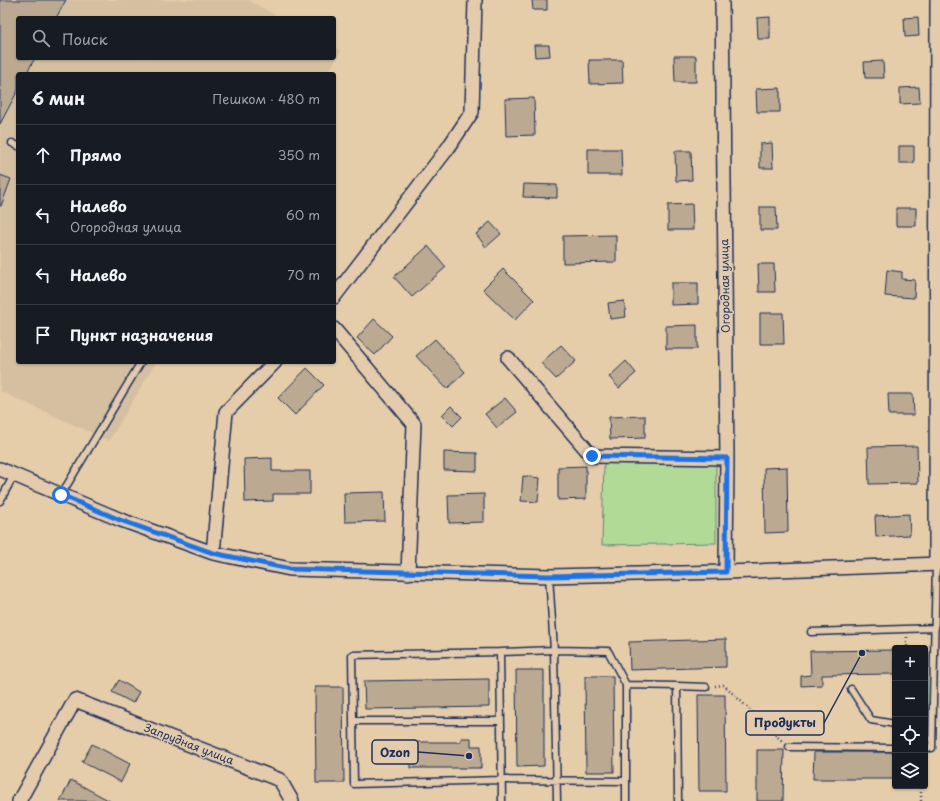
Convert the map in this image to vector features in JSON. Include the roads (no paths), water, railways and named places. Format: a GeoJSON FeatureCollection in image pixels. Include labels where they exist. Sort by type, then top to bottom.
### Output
{"type":"FeatureCollection","features":[{"type":"Feature","properties":{"kind":"street"},"geometry":{"type":"LineString","coordinates":[[336,294],[448,148],[472,112],[475,0]]}},
{"type":"Feature","properties":{"kind":"street","name":"Огородная улица"},"geometry":{"type":"LineString","coordinates":[[722,0],[727,458],[726,572]]}},
{"type":"Feature","properties":{"kind":"street"},"geometry":{"type":"LineString","coordinates":[[0,469],[120,520],[213,553],[290,569],[549,576],[726,572],[938,564],[937,0]]}},
{"type":"Feature","properties":{"kind":"street"},"geometry":{"type":"LineString","coordinates":[[336,331],[414,424],[408,572]]}},
{"type":"Feature","properties":{"kind":"street"},"geometry":{"type":"LineString","coordinates":[[508,358],[592,456],[727,458]]}},
{"type":"Feature","properties":{"kind":"street"},"geometry":{"type":"LineString","coordinates":[[213,553],[226,412],[273,364]]}},
{"type":"Feature","properties":{"kind":"street","name":"Запрудная улица"},"geometry":{"type":"LineString","coordinates":[[19,801],[75,700],[280,780],[292,801]]}},
{"type":"Feature","properties":{"kind":"lane"},"geometry":{"type":"LineString","coordinates":[[61,495],[140,364]]}},
{"type":"Feature","properties":{"kind":"lane"},"geometry":{"type":"LineString","coordinates":[[0,501],[14,475]]}},
{"type":"Feature","properties":{"kind":"lane"},"geometry":{"type":"LineString","coordinates":[[928,748],[932,748],[934,628],[938,564]]}},
{"type":"Feature","properties":{"kind":"lane"},"geometry":{"type":"LineString","coordinates":[[549,576],[554,650],[557,801]]}},
{"type":"Feature","properties":{"kind":"lane"},"geometry":{"type":"LineString","coordinates":[[811,632],[934,628]]}},
{"type":"Feature","properties":{"kind":"lane"},"geometry":{"type":"LineString","coordinates":[[626,781],[501,780],[354,784],[352,655],[554,650],[608,651],[626,685],[626,781],[626,801]]}},
{"type":"Feature","properties":{"kind":"lane"},"geometry":{"type":"LineString","coordinates":[[500,652],[502,801]]}},
{"type":"Feature","properties":{"kind":"lane"},"geometry":{"type":"LineString","coordinates":[[626,685],[706,687]]}},
{"type":"Feature","properties":{"kind":"lane"},"geometry":{"type":"LineString","coordinates":[[677,686],[678,801]]}},
{"type":"Feature","properties":{"kind":"lane"},"geometry":{"type":"LineString","coordinates":[[851,689],[871,720],[892,724]]}},
{"type":"Feature","properties":{"kind":"lane"},"geometry":{"type":"LineString","coordinates":[[353,721],[501,721]]}},
{"type":"Feature","properties":{"kind":"lane"},"geometry":{"type":"LineString","coordinates":[[928,728],[933,728]]}},
{"type":"Feature","properties":{"kind":"lane"},"geometry":{"type":"LineString","coordinates":[[789,747],[892,748]]}},
{"type":"Feature","properties":{"kind":"place","name":"Продукты"},"geometry":{"type":"Point","coordinates":[862,653]}},
{"type":"Feature","properties":{"kind":"place","name":"Ozon"},"geometry":{"type":"Point","coordinates":[469,756]}}]}
